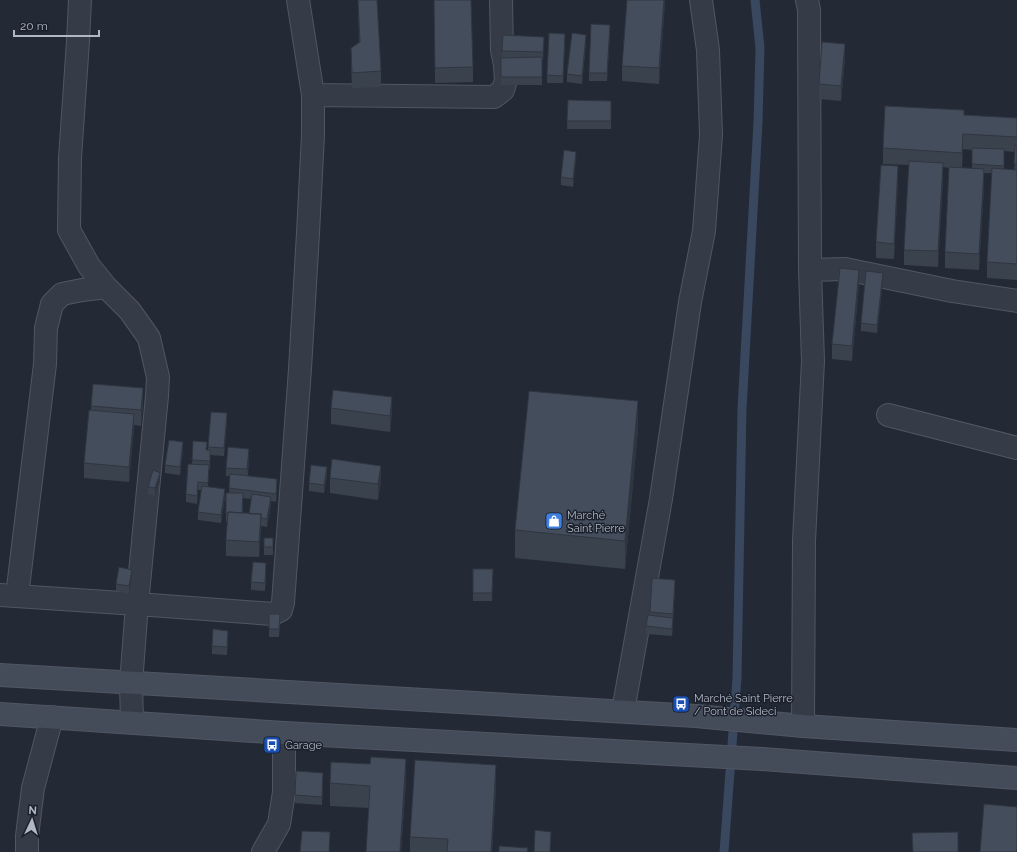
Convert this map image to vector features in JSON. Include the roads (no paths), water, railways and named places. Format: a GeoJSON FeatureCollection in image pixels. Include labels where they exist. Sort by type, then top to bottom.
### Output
{"type":"FeatureCollection","features":[{"type":"Feature","properties":{"kind":"main road"},"geometry":{"type":"LineString","coordinates":[[0,675],[131,684],[623,711],[803,726],[1017,740]]}},
{"type":"Feature","properties":{"kind":"main road"},"geometry":{"type":"LineString","coordinates":[[0,714],[284,732],[762,759],[1017,778]]}},
{"type":"Feature","properties":{"kind":"street"},"geometry":{"type":"LineString","coordinates":[[80,0],[70,158],[69,230],[89,266],[106,287],[130,311],[149,338],[158,377],[158,396],[137,604],[131,684],[132,722]]}},
{"type":"Feature","properties":{"kind":"street"},"geometry":{"type":"LineString","coordinates":[[106,287],[62,294],[52,304],[46,328],[45,364],[9,596],[273,614],[281,610],[283,603],[300,369],[308,233],[313,95],[298,0]]}},
{"type":"Feature","properties":{"kind":"street"},"geometry":{"type":"LineString","coordinates":[[313,95],[494,96],[503,90],[506,80],[502,50],[501,0]]}},
{"type":"Feature","properties":{"kind":"street"},"geometry":{"type":"LineString","coordinates":[[623,711],[661,499],[690,302],[704,231],[711,135],[708,50],[701,0]]}},
{"type":"Feature","properties":{"kind":"street"},"geometry":{"type":"LineString","coordinates":[[803,726],[804,541],[813,361],[810,270],[809,10],[807,0]]}},
{"type":"Feature","properties":{"kind":"street"},"geometry":{"type":"LineString","coordinates":[[810,270],[844,269],[1017,301]]}},
{"type":"Feature","properties":{"kind":"street"},"geometry":{"type":"LineString","coordinates":[[888,414],[1017,448]]}},
{"type":"Feature","properties":{"kind":"street"},"geometry":{"type":"LineString","coordinates":[[27,852],[27,836],[33,788],[52,717]]}},
{"type":"Feature","properties":{"kind":"street"},"geometry":{"type":"LineString","coordinates":[[263,852],[280,824],[284,792],[284,732]]}},
{"type":"Feature","properties":{"kind":"waterway"},"geometry":{"type":"LineString","coordinates":[[724,852],[737,678],[742,409],[758,122],[760,48],[755,0]]}},
{"type":"Feature","properties":{"kind":"place","name":"Marché Saint Pierre"},"geometry":{"type":"Point","coordinates":[554,521]}},
{"type":"Feature","properties":{"kind":"place","name":"Marché Saint Pierre / Pont de Sideci"},"geometry":{"type":"Point","coordinates":[681,704]}},
{"type":"Feature","properties":{"kind":"place","name":"Garage"},"geometry":{"type":"Point","coordinates":[272,745]}}]}
